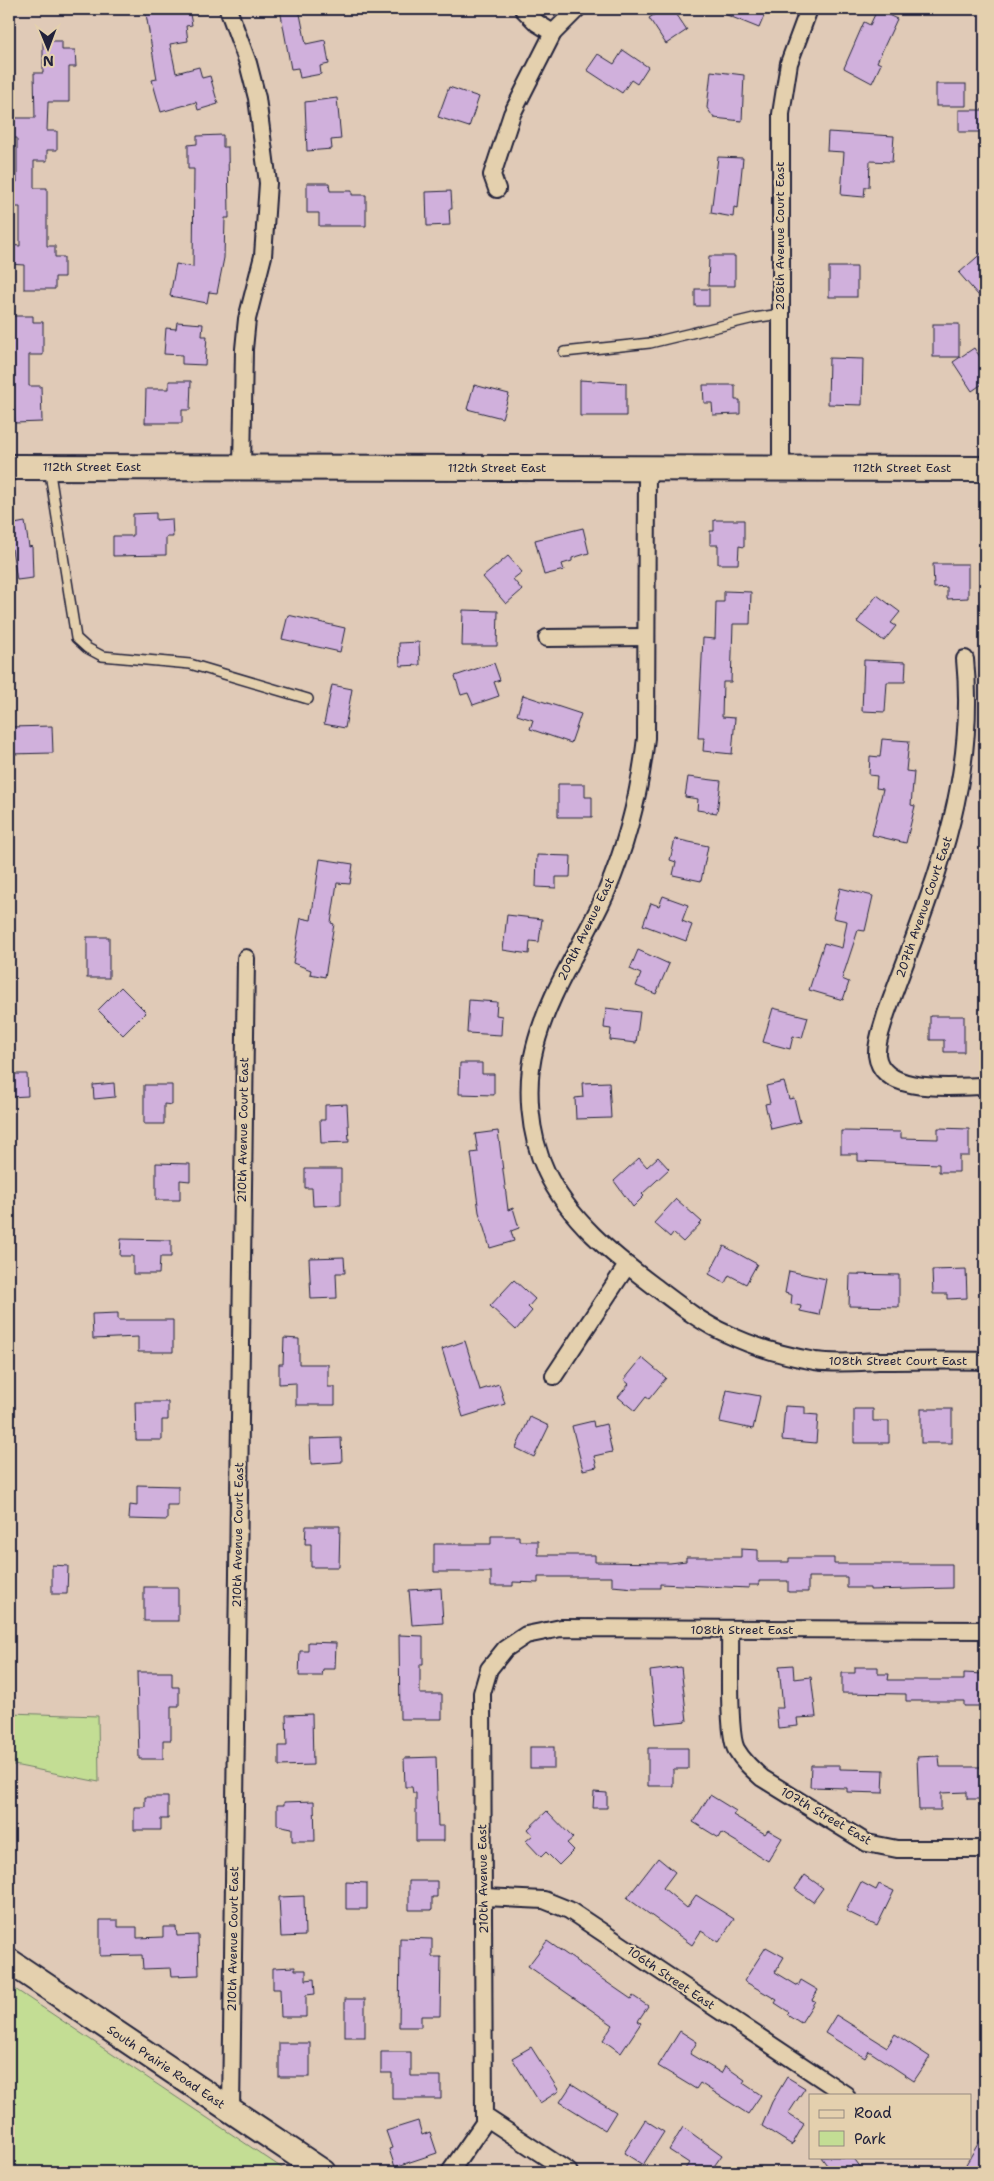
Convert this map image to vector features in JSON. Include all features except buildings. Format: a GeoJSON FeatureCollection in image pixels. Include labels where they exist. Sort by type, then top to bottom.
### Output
{"type":"FeatureCollection","features":[{"type":"Feature","properties":{"kind":"street"},"geometry":{"type":"LineString","coordinates":[[228,9],[248,63],[257,98],[268,183],[262,256],[247,319],[244,348],[242,467]]}},
{"type":"Feature","properties":{"kind":"street"},"geometry":{"type":"LineString","coordinates":[[523,9],[537,23],[553,33]]}},
{"type":"Feature","properties":{"kind":"street"},"geometry":{"type":"LineString","coordinates":[[497,189],[492,174],[500,144],[520,97],[553,33],[577,9]]}},
{"type":"Feature","properties":{"kind":"street","name":"208th Avenue Court East"},"geometry":{"type":"LineString","coordinates":[[781,468],[781,114],[789,63],[809,9]]}},
{"type":"Feature","properties":{"kind":"street","name":"112th Street East"},"geometry":{"type":"LineString","coordinates":[[9,467],[985,469]]}},
{"type":"Feature","properties":{"kind":"street","name":"209th Avenue East"},"geometry":{"type":"LineString","coordinates":[[626,1267],[580,1222],[556,1190],[545,1170],[533,1130],[530,1086],[535,1047],[544,1017],[606,893],[624,844],[639,787],[646,738],[647,468]]}},
{"type":"Feature","properties":{"kind":"street"},"geometry":{"type":"LineString","coordinates":[[547,638],[645,637]]}},
{"type":"Feature","properties":{"kind":"street","name":"207th Avenue Court East"},"geometry":{"type":"LineString","coordinates":[[965,659],[968,688],[965,762],[959,792],[946,850],[879,1038],[877,1054],[880,1063],[890,1077],[913,1085],[985,1086]]}},
{"type":"Feature","properties":{"kind":"street","name":"210th Avenue Court East"},"geometry":{"type":"LineString","coordinates":[[231,2111],[246,958]]}},
{"type":"Feature","properties":{"kind":"street"},"geometry":{"type":"LineString","coordinates":[[554,1376],[626,1267]]}},
{"type":"Feature","properties":{"kind":"street","name":"108th Street Court East"},"geometry":{"type":"LineString","coordinates":[[626,1267],[707,1324],[728,1335],[774,1352],[815,1361],[833,1362],[985,1361]]}},
{"type":"Feature","properties":{"kind":"street","name":"108th Street East"},"geometry":{"type":"LineString","coordinates":[[505,1650],[526,1635],[561,1628],[985,1630]]}},
{"type":"Feature","properties":{"kind":"street","name":"107th Street East"},"geometry":{"type":"LineString","coordinates":[[730,1630],[732,1732],[736,1749],[747,1765],[762,1778],[867,1843],[896,1849],[985,1849]]}},
{"type":"Feature","properties":{"kind":"street","name":"210th Avenue East"},"geometry":{"type":"LineString","coordinates":[[484,2116],[482,1693],[489,1669],[505,1650]]}},
{"type":"Feature","properties":{"kind":"street","name":"106th Street East"},"geometry":{"type":"LineString","coordinates":[[484,1897],[544,1900],[569,1910],[845,2094]]}},
{"type":"Feature","properties":{"kind":"street","name":"South Prairie Road East"},"geometry":{"type":"LineString","coordinates":[[9,1961],[323,2172]]}},
{"type":"Feature","properties":{"kind":"street"},"geometry":{"type":"LineString","coordinates":[[450,2172],[479,2133],[484,2116],[569,2172]]}},
{"type":"Feature","properties":{"kind":"lane"},"geometry":{"type":"LineString","coordinates":[[564,352],[640,344],[780,314]]}},
{"type":"Feature","properties":{"kind":"lane"},"geometry":{"type":"LineString","coordinates":[[49,467],[76,638],[87,648],[102,656],[190,664],[308,699]]}},
{"type":"Feature","properties":{"kind":"green space"},"geometry":{"type":"Polygon","coordinates":[[[9,1713],[98,1716],[99,1782],[9,1764],[9,1713]]]}},
{"type":"Feature","properties":{"kind":"green space"},"geometry":{"type":"Polygon","coordinates":[[[9,1985],[288,2172],[9,2172],[9,1985]]]}}]}
